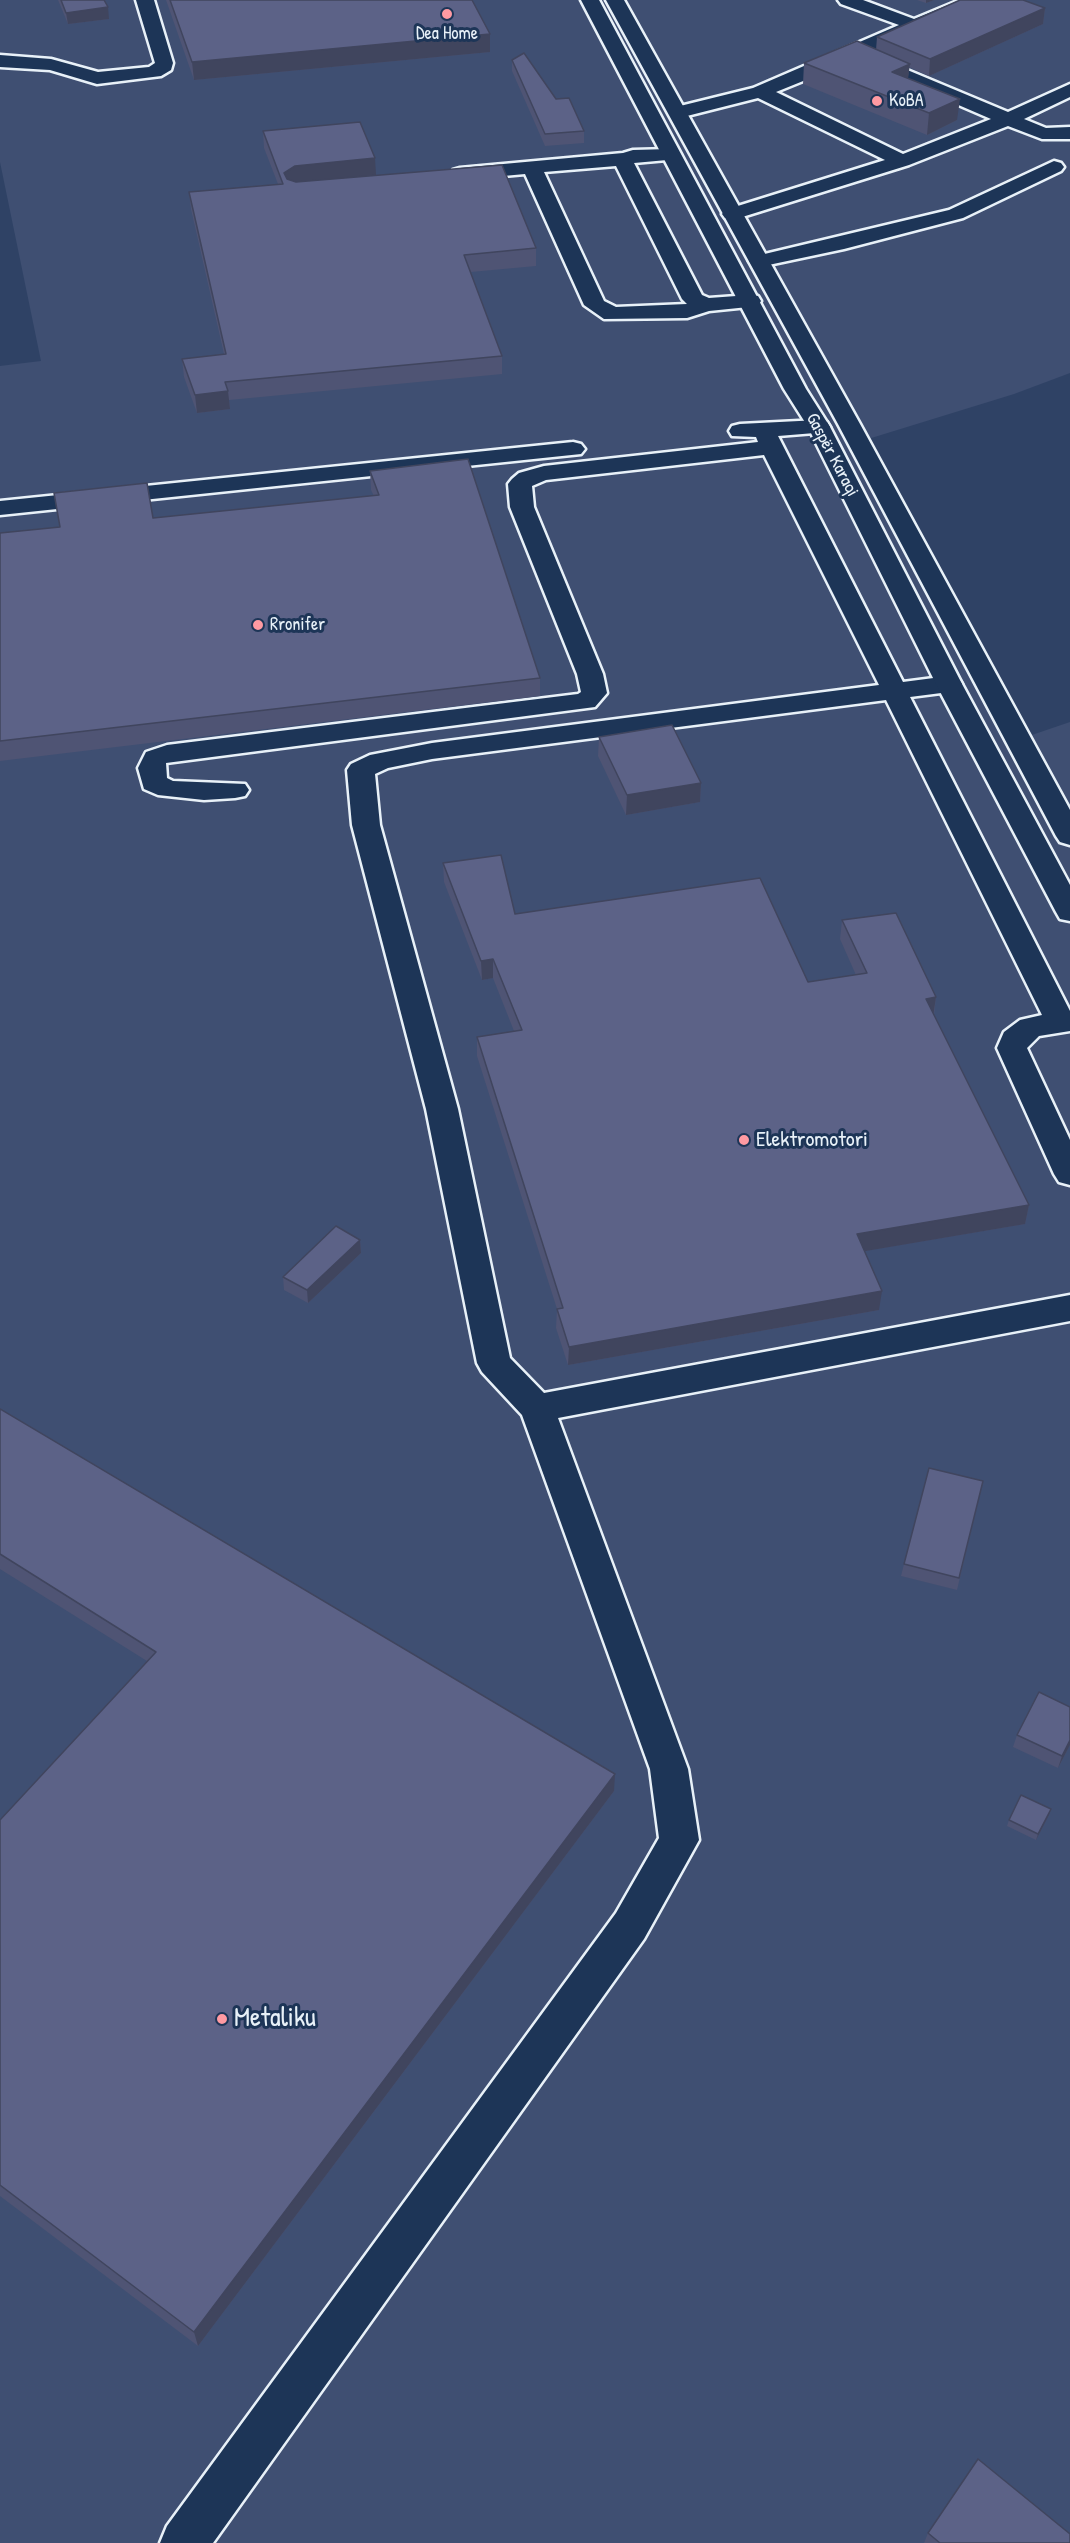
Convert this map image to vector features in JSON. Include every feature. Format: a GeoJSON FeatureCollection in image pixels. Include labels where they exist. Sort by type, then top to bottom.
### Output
{"type":"FeatureCollection","features":[{"type":"Feature","properties":{"kind":"main road"},"geometry":{"type":"LineString","coordinates":[[0,62],[51,65],[97,78],[154,72],[164,66],[164,63],[145,0]]}},
{"type":"Feature","properties":{"kind":"main road","name":"Gaspër Karaqi"},"geometry":{"type":"LineString","coordinates":[[590,0],[795,389],[819,427],[949,684],[1070,912]]}},
{"type":"Feature","properties":{"kind":"main road","name":"Gaspër Karaqi"},"geometry":{"type":"LineString","coordinates":[[615,0],[679,112],[732,214],[1070,836]]}},
{"type":"Feature","properties":{"kind":"main road"},"geometry":{"type":"LineString","coordinates":[[847,0],[914,25]]}},
{"type":"Feature","properties":{"kind":"main road"},"geometry":{"type":"LineString","coordinates":[[679,112],[760,92],[976,0]]}},
{"type":"Feature","properties":{"kind":"main road"},"geometry":{"type":"LineString","coordinates":[[855,53],[1042,133],[1057,135],[1070,133]]}},
{"type":"Feature","properties":{"kind":"main road"},"geometry":{"type":"LineString","coordinates":[[732,214],[902,160],[1008,119],[1070,90]]}},
{"type":"Feature","properties":{"kind":"main road"},"geometry":{"type":"LineString","coordinates":[[760,92],[902,160]]}},
{"type":"Feature","properties":{"kind":"main road"},"geometry":{"type":"LineString","coordinates":[[436,176],[533,169],[625,159],[633,156],[671,155]]}},
{"type":"Feature","properties":{"kind":"main road"},"geometry":{"type":"LineString","coordinates":[[625,159],[624,164],[693,299],[706,305]]}},
{"type":"Feature","properties":{"kind":"main road"},"geometry":{"type":"LineString","coordinates":[[759,261],[956,214],[1054,167]]}},
{"type":"Feature","properties":{"kind":"main road"},"geometry":{"type":"LineString","coordinates":[[533,169],[595,305],[612,314],[687,312],[706,305],[750,301]]}},
{"type":"Feature","properties":{"kind":"main road"},"geometry":{"type":"LineString","coordinates":[[235,790],[204,792],[168,789],[154,783],[151,768],[156,758],[167,753],[586,701],[594,693],[590,674],[522,507],[520,484],[527,478],[544,473],[767,438],[819,427]]}},
{"type":"Feature","properties":{"kind":"main road"},"geometry":{"type":"LineString","coordinates":[[0,508],[767,438]]}},
{"type":"Feature","properties":{"kind":"main road"},"geometry":{"type":"LineString","coordinates":[[767,438],[894,692],[1065,1021],[1031,1027],[1021,1032],[1012,1048],[1070,1174]]}},
{"type":"Feature","properties":{"kind":"main road"},"geometry":{"type":"LineString","coordinates":[[184,2543],[630,1926],[680,1840],[669,1769],[537,1408],[494,1363],[442,1109],[366,825],[361,770],[380,761],[432,751],[949,684]]}},
{"type":"Feature","properties":{"kind":"main road"},"geometry":{"type":"LineString","coordinates":[[537,1408],[1070,1308]]}},
{"type":"Feature","properties":{"kind":"shaded area"},"geometry":{"type":"Polygon","coordinates":[[[0,0],[1070,0],[1070,373],[1014,394],[868,439],[1029,736],[1070,722],[1070,2543],[0,2543],[0,366],[41,361],[0,162],[0,0]]]}},
{"type":"Feature","properties":{"kind":"building"},"geometry":{"type":"Polygon","coordinates":[[[61,0],[104,0],[108,7],[66,13],[61,0]]]}},
{"type":"Feature","properties":{"kind":"building"},"geometry":{"type":"Polygon","coordinates":[[[170,0],[472,0],[490,34],[192,62],[170,0]]]}},
{"type":"Feature","properties":{"kind":"building"},"geometry":{"type":"Polygon","coordinates":[[[960,0],[1023,0],[1045,8],[930,59],[877,37],[960,0]]]}},
{"type":"Feature","properties":{"kind":"building"},"geometry":{"type":"Polygon","coordinates":[[[857,41],[910,64],[892,72],[960,99],[929,113],[804,63],[857,41]]]}},
{"type":"Feature","properties":{"kind":"building"},"geometry":{"type":"Polygon","coordinates":[[[524,53],[556,99],[569,98],[584,131],[545,134],[512,60],[524,53]]]}},
{"type":"Feature","properties":{"kind":"building"},"geometry":{"type":"Polygon","coordinates":[[[360,122],[375,158],[295,166],[284,173],[287,179],[296,182],[502,165],[536,248],[464,255],[502,356],[225,382],[228,391],[195,395],[182,359],[226,354],[189,192],[283,184],[263,131],[360,122]]]}},
{"type":"Feature","properties":{"kind":"building","name":"Rronifer"},"geometry":{"type":"Polygon","coordinates":[[[468,459],[540,678],[0,741],[0,533],[60,527],[54,493],[147,483],[153,518],[379,495],[370,471],[468,459]]]}},
{"type":"Feature","properties":{"kind":"building"},"geometry":{"type":"Polygon","coordinates":[[[672,725],[701,783],[627,795],[599,737],[672,725]]]}},
{"type":"Feature","properties":{"kind":"building","name":"Elektromotori"},"geometry":{"type":"Polygon","coordinates":[[[501,855],[515,914],[760,878],[808,982],[867,973],[842,920],[896,913],[936,997],[926,999],[1029,1205],[857,1234],[882,1291],[569,1347],[557,1309],[563,1308],[477,1037],[522,1030],[493,959],[481,961],[443,863],[501,855]]]}},
{"type":"Feature","properties":{"kind":"building"},"geometry":{"type":"Polygon","coordinates":[[[336,1226],[360,1240],[307,1290],[283,1277],[336,1226]]]}},
{"type":"Feature","properties":{"kind":"building","name":"Metaliku"},"geometry":{"type":"Polygon","coordinates":[[[0,1409],[615,1774],[194,2332],[0,2185],[0,1820],[156,1652],[0,1554],[0,1409]]]}},
{"type":"Feature","properties":{"kind":"building"},"geometry":{"type":"Polygon","coordinates":[[[929,1468],[983,1481],[959,1578],[904,1564],[929,1468]]]}},
{"type":"Feature","properties":{"kind":"building"},"geometry":{"type":"Polygon","coordinates":[[[1039,1692],[1070,1707],[1070,1740],[1062,1756],[1017,1735],[1039,1692]]]}},
{"type":"Feature","properties":{"kind":"building"},"geometry":{"type":"Polygon","coordinates":[[[1021,1795],[1051,1809],[1038,1834],[1009,1820],[1021,1795]]]}},
{"type":"Feature","properties":{"kind":"building"},"geometry":{"type":"Polygon","coordinates":[[[978,2459],[1070,2534],[1070,2543],[940,2543],[928,2533],[978,2459]]]}},
{"type":"Feature","properties":{"kind":"place","name":"Dea Home"},"geometry":{"type":"Point","coordinates":[447,14]}},
{"type":"Feature","properties":{"kind":"place","name":"KoBA"},"geometry":{"type":"Point","coordinates":[877,101]}},
{"type":"Feature","properties":{"kind":"place","name":"Rronifer"},"geometry":{"type":"Point","coordinates":[258,625]}},
{"type":"Feature","properties":{"kind":"place","name":"Elektromotori"},"geometry":{"type":"Point","coordinates":[744,1140]}},
{"type":"Feature","properties":{"kind":"place","name":"Metaliku"},"geometry":{"type":"Point","coordinates":[222,2019]}}]}
